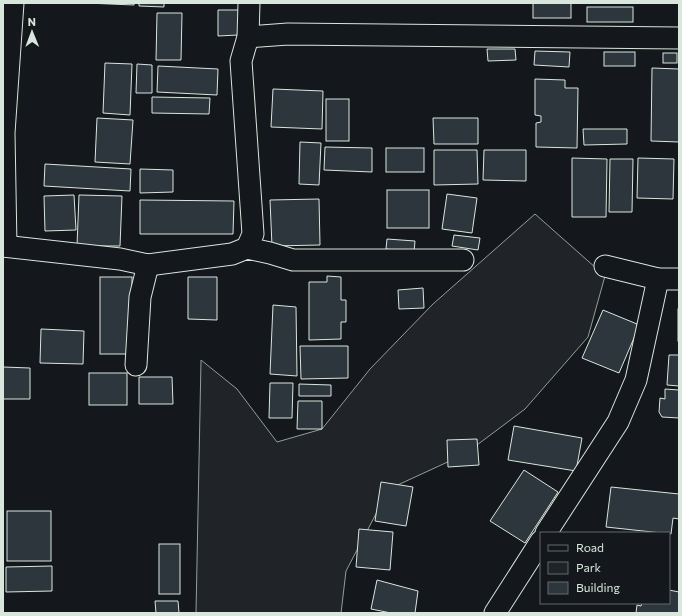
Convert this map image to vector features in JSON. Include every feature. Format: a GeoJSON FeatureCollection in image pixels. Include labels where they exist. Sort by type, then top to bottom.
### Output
{"type":"FeatureCollection","features":[{"type":"Feature","properties":{"kind":"street"},"geometry":{"type":"LineString","coordinates":[[13,3],[4,133],[5,246],[120,259],[148,266],[232,254],[247,248],[293,260],[463,260]]}},
{"type":"Feature","properties":{"kind":"street"},"geometry":{"type":"LineString","coordinates":[[247,248],[253,234],[241,61],[248,37],[249,3]]}},
{"type":"Feature","properties":{"kind":"street"},"geometry":{"type":"LineString","coordinates":[[248,37],[296,34],[679,38]]}},
{"type":"Feature","properties":{"kind":"street"},"geometry":{"type":"LineString","coordinates":[[136,365],[140,297],[148,266]]}},
{"type":"Feature","properties":{"kind":"street"},"geometry":{"type":"LineString","coordinates":[[605,266],[658,278],[679,279]]}},
{"type":"Feature","properties":{"kind":"street"},"geometry":{"type":"LineString","coordinates":[[547,532],[618,422],[636,380],[658,278]]}},
{"type":"Feature","properties":{"kind":"street"},"geometry":{"type":"LineString","coordinates":[[495,613],[540,543]]}},
{"type":"Feature","properties":{"kind":"green space"},"geometry":{"type":"Polygon","coordinates":[[[535,214],[605,276],[588,337],[525,409],[465,454],[389,489],[346,571],[341,613],[196,613],[201,360],[237,389],[277,442],[322,429],[370,369],[433,304],[535,214]]]}},
{"type":"Feature","properties":{"kind":"building"},"geometry":{"type":"Polygon","coordinates":[[[86,3],[134,3],[134,5],[86,3]]]}},
{"type":"Feature","properties":{"kind":"building"},"geometry":{"type":"Polygon","coordinates":[[[139,3],[164,3],[164,7],[139,6],[139,3]]]}},
{"type":"Feature","properties":{"kind":"building"},"geometry":{"type":"Polygon","coordinates":[[[533,3],[571,3],[571,18],[533,18],[533,3]]]}},
{"type":"Feature","properties":{"kind":"building"},"geometry":{"type":"Polygon","coordinates":[[[587,7],[633,7],[633,22],[587,22],[587,7]]]}},
{"type":"Feature","properties":{"kind":"building"},"geometry":{"type":"Polygon","coordinates":[[[218,10],[239,10],[238,35],[218,36],[218,10]]]}},
{"type":"Feature","properties":{"kind":"building"},"geometry":{"type":"Polygon","coordinates":[[[157,13],[182,13],[181,60],[156,60],[157,13]]]}},
{"type":"Feature","properties":{"kind":"building"},"geometry":{"type":"Polygon","coordinates":[[[487,49],[515,49],[516,60],[488,61],[487,49]]]}},
{"type":"Feature","properties":{"kind":"building"},"geometry":{"type":"Polygon","coordinates":[[[535,51],[570,52],[569,67],[534,65],[535,51]]]}},
{"type":"Feature","properties":{"kind":"building"},"geometry":{"type":"Polygon","coordinates":[[[604,52],[635,52],[635,66],[604,66],[604,52]]]}},
{"type":"Feature","properties":{"kind":"building"},"geometry":{"type":"Polygon","coordinates":[[[663,53],[677,53],[677,63],[663,63],[663,53]]]}},
{"type":"Feature","properties":{"kind":"building"},"geometry":{"type":"Polygon","coordinates":[[[105,63],[132,64],[130,115],[103,113],[105,63]]]}},
{"type":"Feature","properties":{"kind":"building"},"geometry":{"type":"Polygon","coordinates":[[[137,64],[152,65],[152,93],[136,93],[137,64]]]}},
{"type":"Feature","properties":{"kind":"building"},"geometry":{"type":"Polygon","coordinates":[[[158,66],[218,69],[217,95],[157,92],[158,66]]]}},
{"type":"Feature","properties":{"kind":"building"},"geometry":{"type":"Polygon","coordinates":[[[652,68],[679,69],[679,142],[651,141],[652,68]]]}},
{"type":"Feature","properties":{"kind":"building"},"geometry":{"type":"Polygon","coordinates":[[[535,79],[565,80],[565,88],[578,88],[577,148],[536,147],[536,123],[541,122],[541,116],[535,115],[535,79]]]}},
{"type":"Feature","properties":{"kind":"building"},"geometry":{"type":"Polygon","coordinates":[[[273,89],[323,91],[322,129],[271,127],[273,89]]]}},
{"type":"Feature","properties":{"kind":"building"},"geometry":{"type":"Polygon","coordinates":[[[152,97],[210,98],[209,114],[152,113],[152,97]]]}},
{"type":"Feature","properties":{"kind":"building"},"geometry":{"type":"Polygon","coordinates":[[[326,99],[349,99],[349,141],[326,141],[326,99]]]}},
{"type":"Feature","properties":{"kind":"building"},"geometry":{"type":"Polygon","coordinates":[[[97,118],[133,120],[130,164],[95,162],[97,118]]]}},
{"type":"Feature","properties":{"kind":"building"},"geometry":{"type":"Polygon","coordinates":[[[433,118],[478,118],[478,144],[434,144],[433,118]]]}},
{"type":"Feature","properties":{"kind":"building"},"geometry":{"type":"Polygon","coordinates":[[[583,129],[627,129],[627,144],[584,145],[583,129]]]}},
{"type":"Feature","properties":{"kind":"building"},"geometry":{"type":"Polygon","coordinates":[[[300,142],[321,143],[319,185],[299,184],[300,142]]]}},
{"type":"Feature","properties":{"kind":"building"},"geometry":{"type":"Polygon","coordinates":[[[325,147],[372,148],[372,172],[324,170],[325,147]]]}},
{"type":"Feature","properties":{"kind":"building"},"geometry":{"type":"Polygon","coordinates":[[[386,148],[424,148],[424,172],[386,172],[386,148]]]}},
{"type":"Feature","properties":{"kind":"building"},"geometry":{"type":"Polygon","coordinates":[[[434,150],[477,150],[478,184],[434,185],[434,150]]]}},
{"type":"Feature","properties":{"kind":"building"},"geometry":{"type":"Polygon","coordinates":[[[484,150],[526,150],[526,181],[483,180],[484,150]]]}},
{"type":"Feature","properties":{"kind":"building"},"geometry":{"type":"Polygon","coordinates":[[[572,158],[607,159],[606,217],[572,217],[572,158]]]}},
{"type":"Feature","properties":{"kind":"building"},"geometry":{"type":"Polygon","coordinates":[[[638,158],[674,159],[673,199],[637,198],[638,158]]]}},
{"type":"Feature","properties":{"kind":"building"},"geometry":{"type":"Polygon","coordinates":[[[610,159],[633,159],[632,212],[609,212],[610,159]]]}},
{"type":"Feature","properties":{"kind":"building"},"geometry":{"type":"Polygon","coordinates":[[[45,164],[131,169],[130,191],[44,186],[45,164]]]}},
{"type":"Feature","properties":{"kind":"building"},"geometry":{"type":"Polygon","coordinates":[[[140,169],[173,170],[173,192],[140,193],[140,169]]]}},
{"type":"Feature","properties":{"kind":"building"},"geometry":{"type":"Polygon","coordinates":[[[387,190],[429,190],[429,228],[387,228],[387,190]]]}},
{"type":"Feature","properties":{"kind":"building"},"geometry":{"type":"Polygon","coordinates":[[[447,194],[477,198],[472,233],[442,229],[447,194]]]}},
{"type":"Feature","properties":{"kind":"building"},"geometry":{"type":"Polygon","coordinates":[[[74,195],[76,230],[45,231],[44,196],[74,195]]]}},
{"type":"Feature","properties":{"kind":"building"},"geometry":{"type":"Polygon","coordinates":[[[79,195],[122,196],[120,246],[77,246],[79,195]]]}},
{"type":"Feature","properties":{"kind":"building"},"geometry":{"type":"Polygon","coordinates":[[[319,199],[320,245],[272,246],[270,200],[319,199]]]}},
{"type":"Feature","properties":{"kind":"building"},"geometry":{"type":"Polygon","coordinates":[[[140,200],[234,201],[233,234],[140,234],[140,200]]]}},
{"type":"Feature","properties":{"kind":"building"},"geometry":{"type":"Polygon","coordinates":[[[454,235],[480,238],[478,250],[452,246],[454,235]]]}},
{"type":"Feature","properties":{"kind":"building"},"geometry":{"type":"Polygon","coordinates":[[[387,239],[415,241],[414,252],[386,249],[387,239]]]}},
{"type":"Feature","properties":{"kind":"building"},"geometry":{"type":"Polygon","coordinates":[[[327,276],[341,277],[341,300],[346,300],[346,322],[341,322],[341,339],[309,340],[309,282],[327,282],[327,276]]]}},
{"type":"Feature","properties":{"kind":"building"},"geometry":{"type":"Polygon","coordinates":[[[100,277],[132,277],[132,354],[100,354],[100,277]]]}},
{"type":"Feature","properties":{"kind":"building"},"geometry":{"type":"Polygon","coordinates":[[[188,277],[217,277],[217,320],[188,319],[188,277]]]}},
{"type":"Feature","properties":{"kind":"building"},"geometry":{"type":"Polygon","coordinates":[[[423,288],[424,308],[399,309],[398,290],[423,288]]]}},
{"type":"Feature","properties":{"kind":"building"},"geometry":{"type":"Polygon","coordinates":[[[273,305],[296,307],[297,376],[270,374],[273,305]]]}},
{"type":"Feature","properties":{"kind":"building"},"geometry":{"type":"Polygon","coordinates":[[[679,309],[679,341],[678,341],[679,309]]]}},
{"type":"Feature","properties":{"kind":"building"},"geometry":{"type":"Polygon","coordinates":[[[603,310],[637,324],[637,331],[619,373],[582,358],[603,310]]]}},
{"type":"Feature","properties":{"kind":"building"},"geometry":{"type":"Polygon","coordinates":[[[41,329],[84,331],[83,364],[40,363],[41,329]]]}},
{"type":"Feature","properties":{"kind":"building"},"geometry":{"type":"Polygon","coordinates":[[[300,346],[348,346],[348,378],[301,379],[300,346]]]}},
{"type":"Feature","properties":{"kind":"building"},"geometry":{"type":"Polygon","coordinates":[[[669,355],[679,355],[679,386],[667,385],[669,355]]]}},
{"type":"Feature","properties":{"kind":"building"},"geometry":{"type":"Polygon","coordinates":[[[3,367],[30,368],[30,399],[3,399],[3,367]]]}},
{"type":"Feature","properties":{"kind":"building"},"geometry":{"type":"Polygon","coordinates":[[[89,373],[127,373],[127,405],[89,405],[89,373]]]}},
{"type":"Feature","properties":{"kind":"building"},"geometry":{"type":"Polygon","coordinates":[[[139,377],[172,377],[173,404],[139,404],[139,377]]]}},
{"type":"Feature","properties":{"kind":"building"},"geometry":{"type":"Polygon","coordinates":[[[270,383],[293,383],[292,418],[269,418],[270,383]]]}},
{"type":"Feature","properties":{"kind":"building"},"geometry":{"type":"Polygon","coordinates":[[[299,384],[331,385],[331,396],[299,396],[299,384]]]}},
{"type":"Feature","properties":{"kind":"building"},"geometry":{"type":"Polygon","coordinates":[[[665,389],[679,390],[679,418],[662,417],[659,412],[660,398],[665,399],[665,389]]]}},
{"type":"Feature","properties":{"kind":"building"},"geometry":{"type":"Polygon","coordinates":[[[298,401],[322,401],[322,429],[297,429],[298,401]]]}},
{"type":"Feature","properties":{"kind":"building"},"geometry":{"type":"Polygon","coordinates":[[[514,426],[582,438],[576,471],[508,460],[514,426]]]}},
{"type":"Feature","properties":{"kind":"building"},"geometry":{"type":"Polygon","coordinates":[[[477,439],[479,465],[448,467],[447,440],[477,439]]]}},
{"type":"Feature","properties":{"kind":"building"},"geometry":{"type":"Polygon","coordinates":[[[524,470],[558,492],[525,543],[490,521],[524,470]]]}},
{"type":"Feature","properties":{"kind":"building"},"geometry":{"type":"Polygon","coordinates":[[[381,482],[413,487],[406,526],[375,521],[381,482]]]}},
{"type":"Feature","properties":{"kind":"building"},"geometry":{"type":"Polygon","coordinates":[[[611,487],[679,494],[679,519],[673,518],[671,534],[670,532],[652,532],[606,527],[611,487]]]}},
{"type":"Feature","properties":{"kind":"building"},"geometry":{"type":"Polygon","coordinates":[[[7,511],[51,511],[51,561],[7,561],[7,511]]]}},
{"type":"Feature","properties":{"kind":"building"},"geometry":{"type":"Polygon","coordinates":[[[359,529],[393,532],[390,570],[356,567],[359,529]]]}},
{"type":"Feature","properties":{"kind":"building"},"geometry":{"type":"Polygon","coordinates":[[[159,544],[180,544],[180,594],[159,594],[159,544]]]}},
{"type":"Feature","properties":{"kind":"building"},"geometry":{"type":"Polygon","coordinates":[[[52,566],[52,591],[6,592],[6,567],[52,566]]]}},
{"type":"Feature","properties":{"kind":"building"},"geometry":{"type":"Polygon","coordinates":[[[377,580],[418,591],[415,613],[391,613],[371,609],[377,580]]]}},
{"type":"Feature","properties":{"kind":"building"},"geometry":{"type":"Polygon","coordinates":[[[670,590],[679,592],[679,613],[636,613],[637,605],[641,606],[642,604],[670,604],[670,590]]]}},
{"type":"Feature","properties":{"kind":"building"},"geometry":{"type":"Polygon","coordinates":[[[155,601],[178,601],[179,613],[156,613],[155,601]]]}}]}
